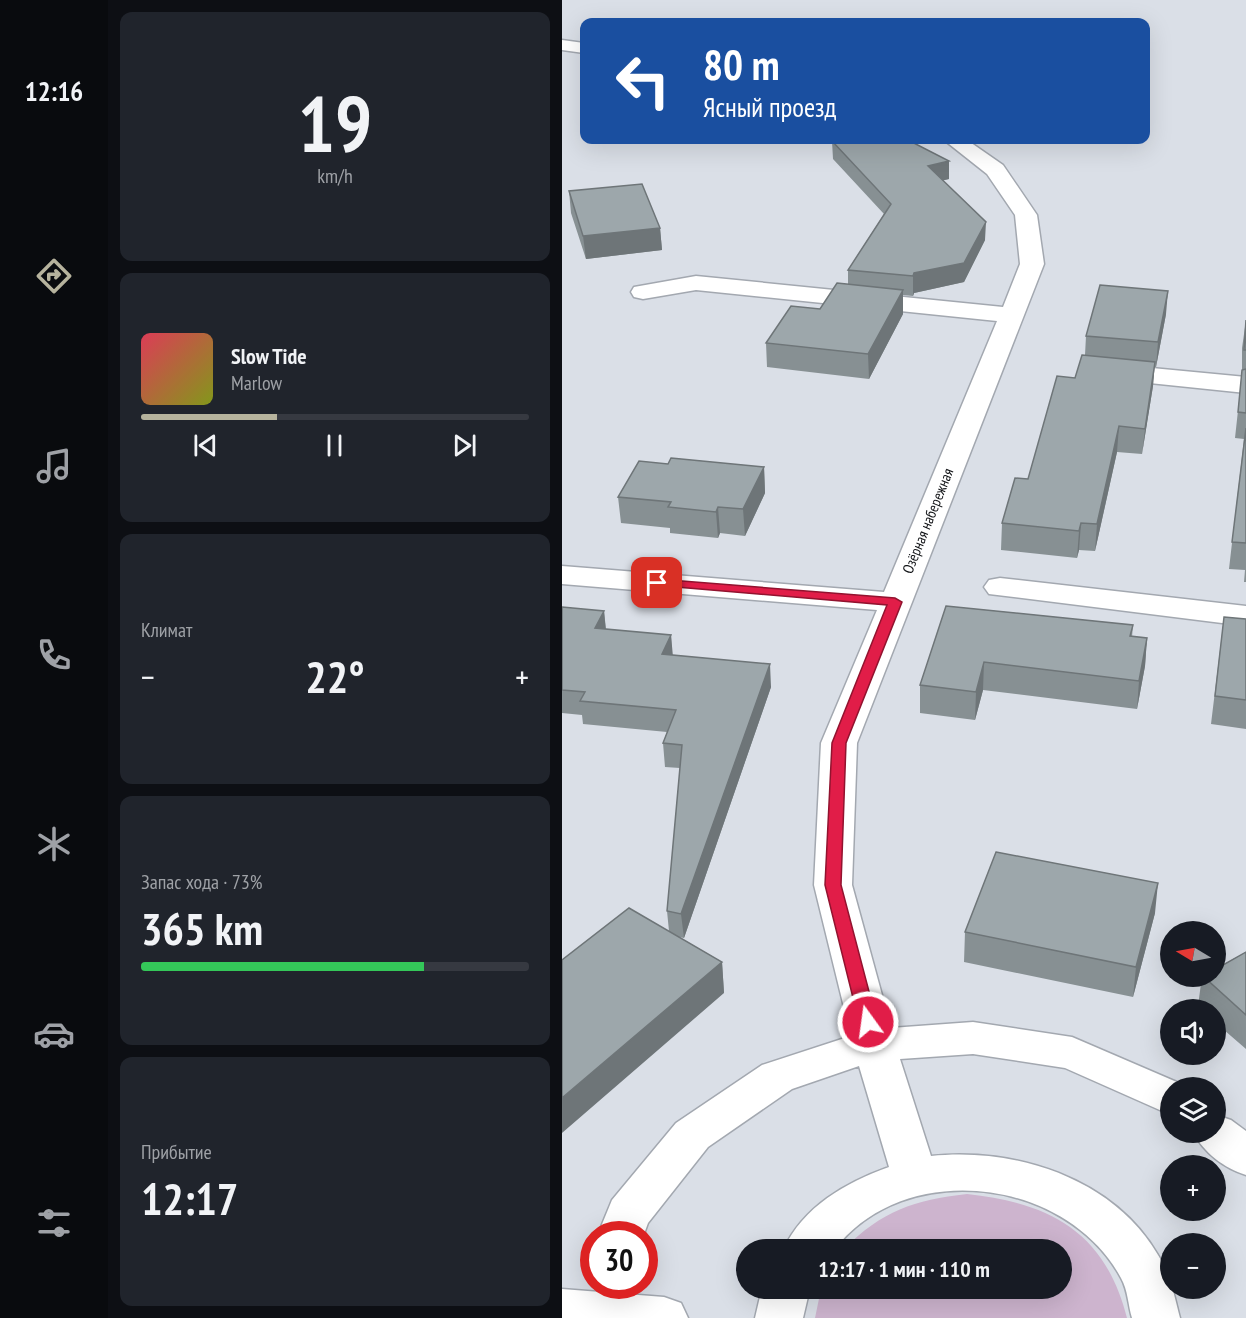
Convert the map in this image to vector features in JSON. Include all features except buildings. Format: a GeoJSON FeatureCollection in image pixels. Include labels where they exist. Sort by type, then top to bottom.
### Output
{"type":"FeatureCollection","features":[{"type":"Feature","properties":{"kind":"street"},"geometry":{"type":"LineString","coordinates":[[562,45],[580,47]]}},
{"type":"Feature","properties":{"kind":"street","name":"Озёрная набережная"},"geometry":{"type":"LineString","coordinates":[[915,1177],[874,1045],[833,885],[839,743],[1032,264],[1026,215],[995,170],[959,144]]}},
{"type":"Feature","properties":{"kind":"street"},"geometry":{"type":"LineString","coordinates":[[643,292],[696,283],[1013,315]]}},
{"type":"Feature","properties":{"kind":"street"},"geometry":{"type":"LineString","coordinates":[[1091,371],[1246,385]]}},
{"type":"Feature","properties":{"kind":"street"},"geometry":{"type":"LineString","coordinates":[[562,575],[895,602]]}},
{"type":"Feature","properties":{"kind":"street"},"geometry":{"type":"LineString","coordinates":[[1000,586],[1246,616]]}},
{"type":"Feature","properties":{"kind":"street"},"geometry":{"type":"LineString","coordinates":[[626,1221],[628,1214],[692,1135],[777,1077],[874,1045],[973,1038],[1072,1053],[1160,1090]]}},
{"type":"Feature","properties":{"kind":"street"},"geometry":{"type":"LineString","coordinates":[[1226,1141],[1246,1157]]}},
{"type":"Feature","properties":{"kind":"street"},"geometry":{"type":"LineString","coordinates":[[813,1239],[819,1230],[863,1197],[915,1177],[982,1172],[1046,1188],[1103,1222],[1144,1273],[1156,1318]]}},
{"type":"Feature","properties":{"kind":"street"},"geometry":{"type":"LineString","coordinates":[[779,1318],[783,1299]]}},
{"type":"Feature","properties":{"kind":"street"},"geometry":{"type":"LineString","coordinates":[[588,1307],[664,1318]]}},
{"type":"Feature","properties":{"kind":"shaded area"},"geometry":{"type":"Polygon","coordinates":[[[967,1194],[997,1198],[1024,1205],[1070,1227],[1089,1243],[1105,1264],[1117,1288],[1127,1318],[815,1318],[819,1299],[1072,1299],[1072,1239],[855,1239],[886,1216],[915,1204],[967,1194]]]}},
{"type":"Feature","properties":{"kind":"route"},"geometry":{"type":"LineString","coordinates":[[657,583],[895,602],[839,743],[833,885],[868,1022]]}}]}
